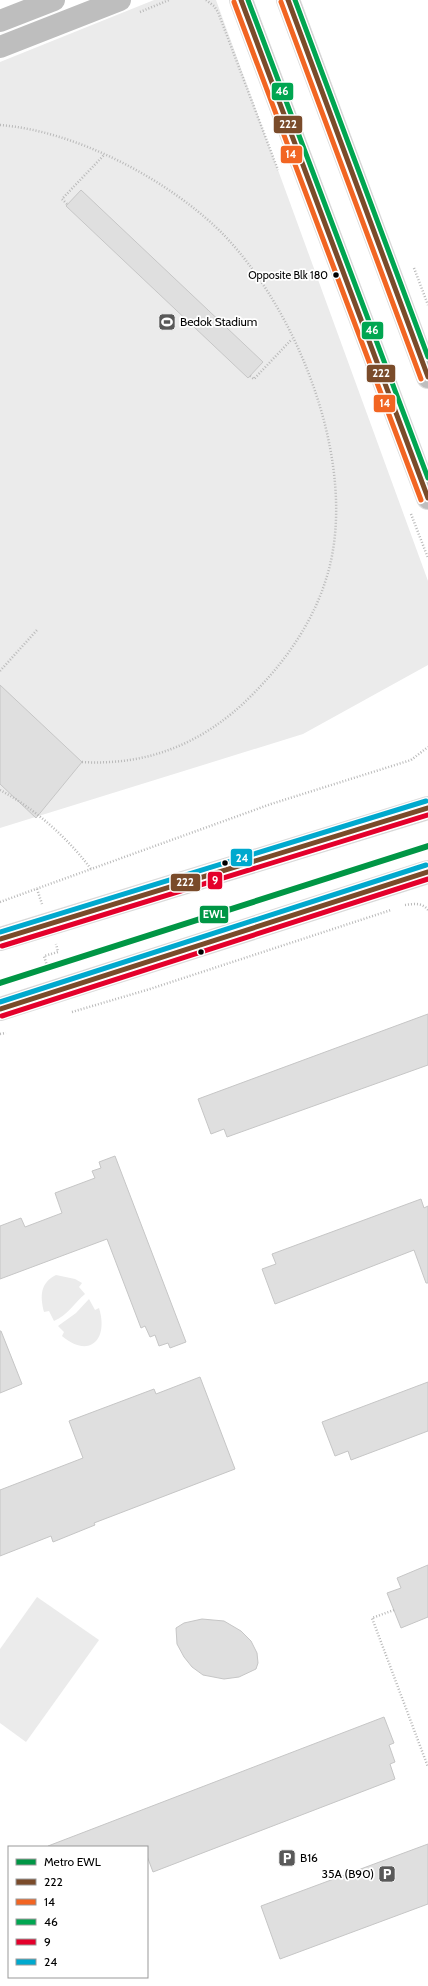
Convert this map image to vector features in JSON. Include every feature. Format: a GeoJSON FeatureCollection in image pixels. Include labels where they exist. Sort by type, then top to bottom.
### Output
{"type":"FeatureCollection","features":[{"type":"Feature","properties":{"kind":"main road"},"geometry":{"type":"LineString","coordinates":[[0,21],[54,0]]}},
{"type":"Feature","properties":{"kind":"main road"},"geometry":{"type":"LineString","coordinates":[[0,47],[120,0]]}},
{"type":"Feature","properties":{"kind":"main road"},"geometry":{"type":"LineString","coordinates":[[240,0],[428,498]]}},
{"type":"Feature","properties":{"kind":"main road"},"geometry":{"type":"LineString","coordinates":[[288,0],[428,377]]}},
{"type":"Feature","properties":{"kind":"main road"},"geometry":{"type":"LineString","coordinates":[[400,817],[428,793]]}},
{"type":"Feature","properties":{"kind":"main road"},"geometry":{"type":"LineString","coordinates":[[0,939],[428,808]]}},
{"type":"Feature","properties":{"kind":"main road"},"geometry":{"type":"LineString","coordinates":[[0,1009],[428,872]]}},
{"type":"Feature","properties":{"kind":"path"},"geometry":{"type":"LineString","coordinates":[[0,125],[46,134],[104,155],[139,171],[162,185],[204,216],[223,234],[257,278],[292,339],[317,396],[330,444],[335,477],[336,509],[331,558],[322,590],[310,620],[267,680],[235,711],[208,730],[178,746],[148,757],[114,763],[82,762]]}},
{"type":"Feature","properties":{"kind":"path"},"geometry":{"type":"LineString","coordinates":[[67,204],[62,199],[104,155]]}},
{"type":"Feature","properties":{"kind":"path"},"geometry":{"type":"LineString","coordinates":[[250,376],[254,379],[292,339]]}},
{"type":"Feature","properties":{"kind":"path"},"geometry":{"type":"LineString","coordinates":[[0,671],[37,630]]}},
{"type":"Feature","properties":{"kind":"path"},"geometry":{"type":"LineString","coordinates":[[0,902],[270,804],[411,760],[428,747]]}},
{"type":"Feature","properties":{"kind":"path"},"geometry":{"type":"LineString","coordinates":[[0,790],[26,805],[82,857],[91,869]]}},
{"type":"Feature","properties":{"kind":"path"},"geometry":{"type":"LineString","coordinates":[[37,889],[58,952],[44,956],[62,1015],[157,986],[397,908]]}},
{"type":"Feature","properties":{"kind":"path"},"geometry":{"type":"LineString","coordinates":[[403,905],[416,904],[426,907],[428,910]]}},
{"type":"Feature","properties":{"kind":"path"},"geometry":{"type":"LineString","coordinates":[[0,1034],[7,1032]]}},
{"type":"Feature","properties":{"kind":"path"},"geometry":{"type":"LineString","coordinates":[[394,1610],[372,1618],[428,1767]]}},
{"type":"Feature","properties":{"kind":"shaded area","name":"Bedok Stadium"},"geometry":{"type":"Polygon","coordinates":[[[154,0],[216,0],[428,581],[428,665],[303,734],[0,828],[0,62],[154,0]]]}},
{"type":"Feature","properties":{"kind":"shaded area"},"geometry":{"type":"Polygon","coordinates":[[[56,1275],[75,1279],[82,1283],[79,1287],[85,1294],[67,1312],[54,1321],[49,1311],[44,1312],[42,1290],[47,1282],[56,1275]]]}},
{"type":"Feature","properties":{"kind":"shaded area"},"geometry":{"type":"Polygon","coordinates":[[[89,1299],[95,1310],[99,1308],[101,1329],[99,1337],[94,1343],[88,1346],[81,1346],[72,1343],[62,1336],[64,1332],[58,1326],[76,1313],[89,1299]]]}},
{"type":"Feature","properties":{"kind":"shaded area"},"geometry":{"type":"Polygon","coordinates":[[[37,1597],[99,1640],[26,1742],[0,1723],[0,1649],[37,1597]]]}},
{"type":"Feature","properties":{"kind":"building"},"geometry":{"type":"Polygon","coordinates":[[[81,190],[263,362],[248,378],[66,206],[81,190]]]}},
{"type":"Feature","properties":{"kind":"building"},"geometry":{"type":"Polygon","coordinates":[[[0,685],[82,762],[36,818],[0,784],[0,685]]]}},
{"type":"Feature","properties":{"kind":"building"},"geometry":{"type":"Polygon","coordinates":[[[428,1014],[428,1065],[227,1137],[224,1129],[211,1134],[198,1099],[428,1014]]]}},
{"type":"Feature","properties":{"kind":"building"},"geometry":{"type":"Polygon","coordinates":[[[115,1156],[186,1342],[170,1348],[168,1343],[159,1346],[155,1335],[150,1337],[145,1326],[141,1328],[107,1239],[0,1279],[0,1226],[21,1218],[25,1227],[62,1213],[55,1193],[95,1178],[92,1171],[101,1168],[99,1162],[115,1156]]]}},
{"type":"Feature","properties":{"kind":"building"},"geometry":{"type":"Polygon","coordinates":[[[421,1199],[424,1208],[428,1206],[428,1283],[426,1283],[414,1250],[275,1304],[262,1269],[276,1264],[272,1254],[421,1199]]]}},
{"type":"Feature","properties":{"kind":"building"},"geometry":{"type":"Polygon","coordinates":[[[0,1331],[22,1384],[0,1393],[0,1331]]]}},
{"type":"Feature","properties":{"kind":"building"},"geometry":{"type":"Polygon","coordinates":[[[200,1377],[235,1469],[94,1523],[95,1525],[53,1542],[51,1536],[0,1556],[0,1490],[83,1458],[69,1421],[154,1389],[156,1394],[200,1377]]]}},
{"type":"Feature","properties":{"kind":"building"},"geometry":{"type":"Polygon","coordinates":[[[428,1382],[428,1431],[351,1460],[348,1451],[335,1456],[322,1422],[428,1382]]]}},
{"type":"Feature","properties":{"kind":"building"},"geometry":{"type":"Polygon","coordinates":[[[428,1565],[428,1617],[401,1628],[387,1593],[401,1588],[397,1578],[428,1565]]]}},
{"type":"Feature","properties":{"kind":"building"},"geometry":{"type":"Polygon","coordinates":[[[202,1619],[224,1621],[241,1631],[251,1641],[257,1653],[258,1663],[256,1669],[239,1677],[224,1679],[203,1675],[192,1667],[184,1657],[177,1644],[176,1628],[184,1623],[202,1619]]]}},
{"type":"Feature","properties":{"kind":"building"},"geometry":{"type":"Polygon","coordinates":[[[384,1717],[394,1743],[389,1745],[395,1762],[390,1764],[395,1779],[153,1872],[148,1859],[148,1846],[48,1846],[384,1717]]]}},
{"type":"Feature","properties":{"kind":"building","name":"35A (B90)"},"geometry":{"type":"Polygon","coordinates":[[[428,1844],[428,1904],[280,1959],[261,1906],[428,1844]]]}},
{"type":"Feature","properties":{"kind":"metro line","name":"EWL"},"geometry":{"type":"LineString","coordinates":[[0,983],[428,846]]}},
{"type":"Feature","properties":{"kind":"transit line","name":"222"},"geometry":{"type":"LineString","coordinates":[[241,0],[428,498]]}},
{"type":"Feature","properties":{"kind":"transit line","name":"46"},"geometry":{"type":"LineString","coordinates":[[248,0],[428,478]]}},
{"type":"Feature","properties":{"kind":"transit line","name":"222"},"geometry":{"type":"LineString","coordinates":[[288,0],[428,377]]}},
{"type":"Feature","properties":{"kind":"transit line","name":"46"},"geometry":{"type":"LineString","coordinates":[[295,0],[428,357]]}},
{"type":"Feature","properties":{"kind":"transit line","name":"14"},"geometry":{"type":"LineString","coordinates":[[234,2],[421,500]]}},
{"type":"Feature","properties":{"kind":"transit line","name":"14"},"geometry":{"type":"LineString","coordinates":[[281,2],[421,379]]}},
{"type":"Feature","properties":{"kind":"transit line","name":"24"},"geometry":{"type":"LineString","coordinates":[[0,932],[426,801]]}},
{"type":"Feature","properties":{"kind":"transit line","name":"222"},"geometry":{"type":"LineString","coordinates":[[0,939],[428,808]]}},
{"type":"Feature","properties":{"kind":"transit line","name":"9"},"geometry":{"type":"LineString","coordinates":[[2,946],[428,815]]}},
{"type":"Feature","properties":{"kind":"transit line","name":"24"},"geometry":{"type":"LineString","coordinates":[[0,1002],[426,865]]}},
{"type":"Feature","properties":{"kind":"transit line","name":"222"},"geometry":{"type":"LineString","coordinates":[[0,1009],[428,872]]}},
{"type":"Feature","properties":{"kind":"transit line","name":"9"},"geometry":{"type":"LineString","coordinates":[[2,1016],[428,879]]}},
{"type":"Feature","properties":{"kind":"place","name":"Opposite Blk 180"},"geometry":{"type":"Point","coordinates":[336,275]}},
{"type":"Feature","properties":{"kind":"place","name":"Bedok Stadium"},"geometry":{"type":"Point","coordinates":[167,322]}},
{"type":"Feature","properties":{"kind":"place","name":"B16"},"geometry":{"type":"Point","coordinates":[287,1858]}},
{"type":"Feature","properties":{"kind":"place","name":"35A (B90)"},"geometry":{"type":"Point","coordinates":[387,1874]}}]}
